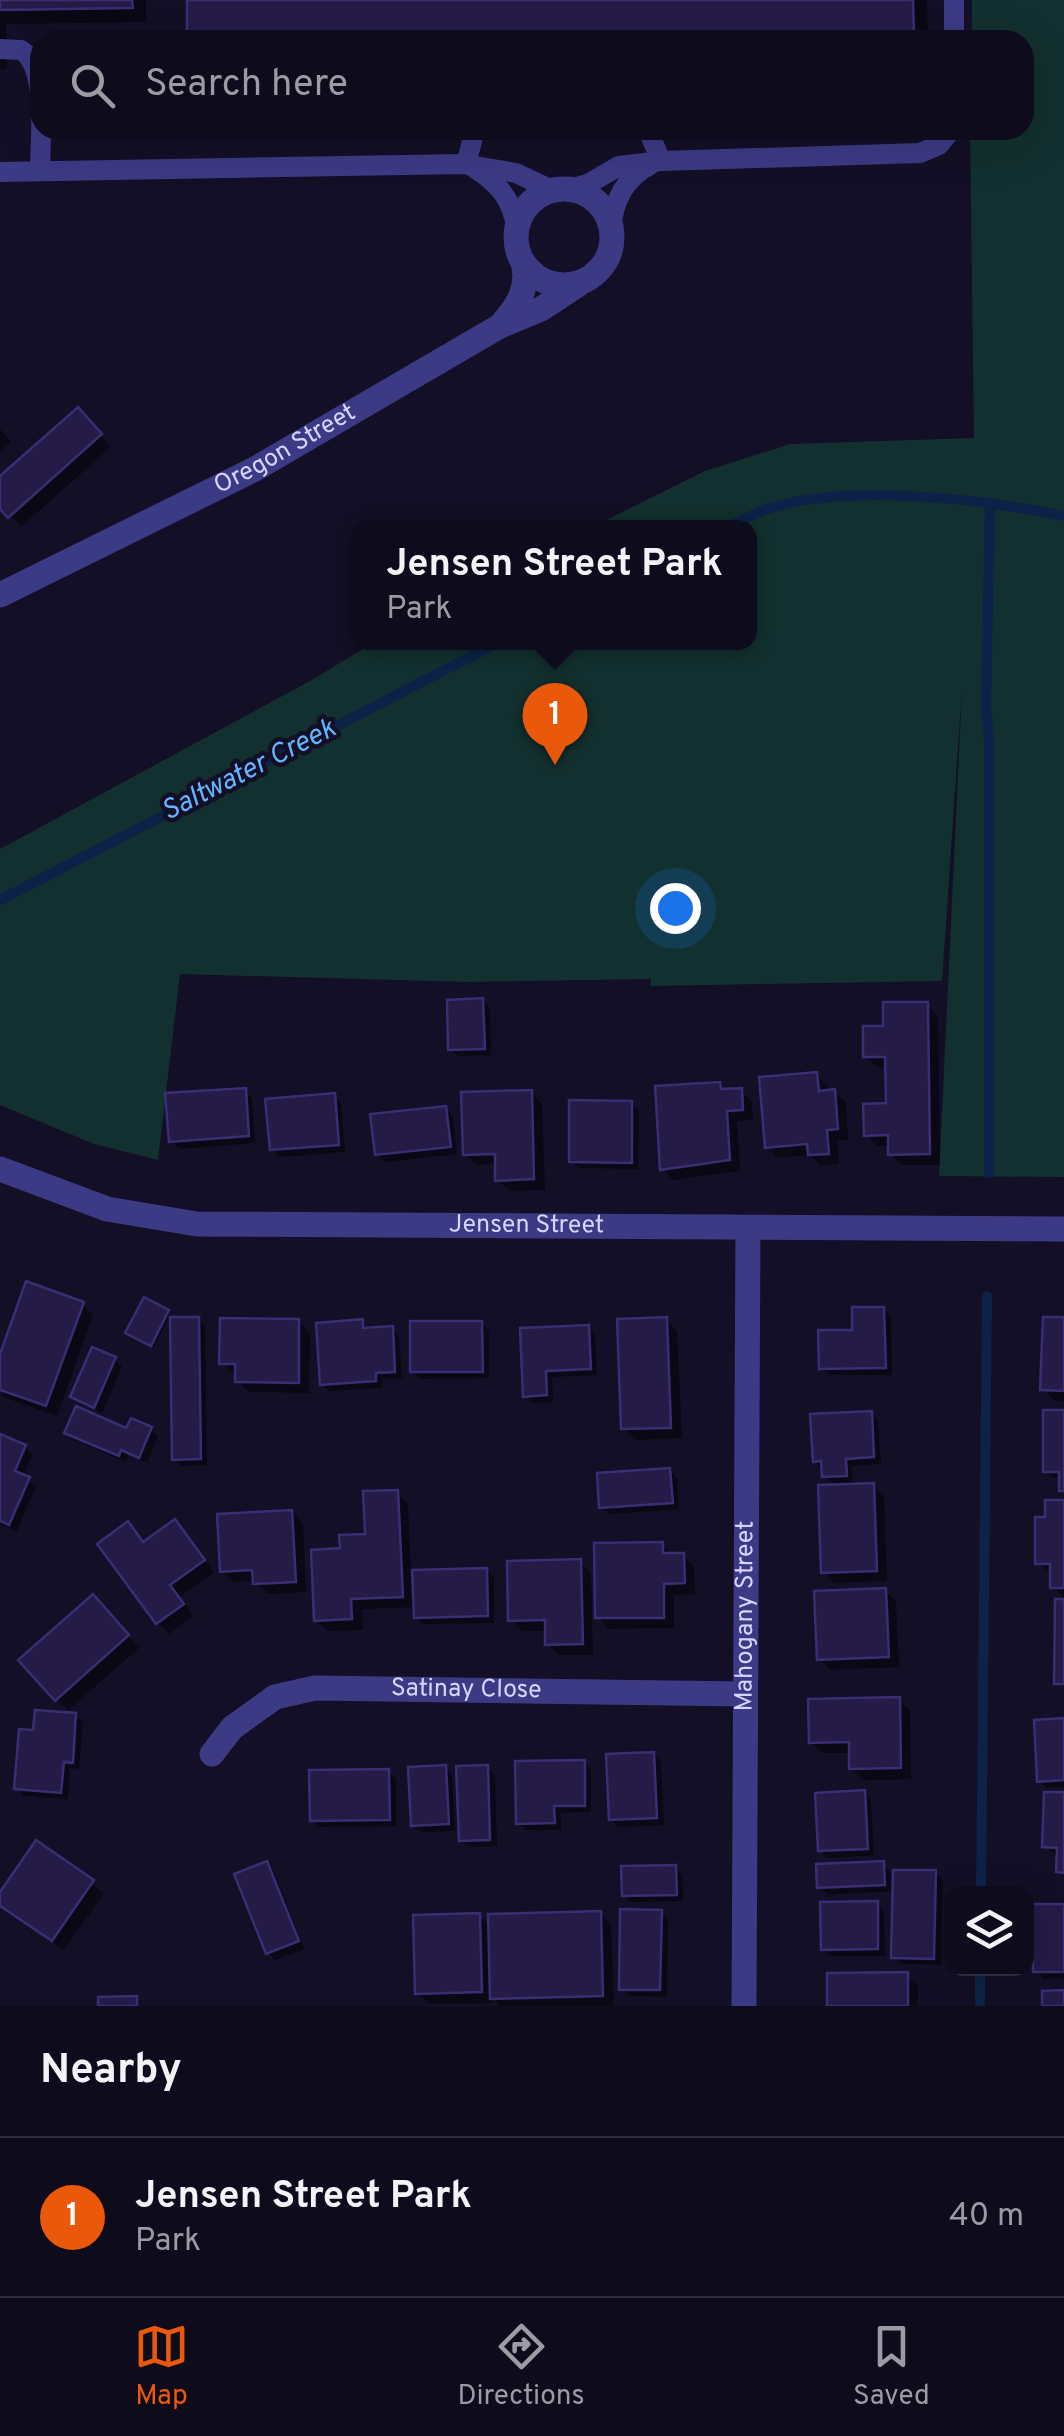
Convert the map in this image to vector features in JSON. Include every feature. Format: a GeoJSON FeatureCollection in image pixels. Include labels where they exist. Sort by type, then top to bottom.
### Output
{"type":"FeatureCollection","features":[{"type":"Feature","properties":{"kind":"street"},"geometry":{"type":"LineString","coordinates":[[500,326],[542,309],[588,278],[608,256],[611,229],[600,205],[586,194],[561,190],[537,197],[526,207],[516,229]]}},
{"type":"Feature","properties":{"kind":"street","name":"Oregon Street"},"geometry":{"type":"LineString","coordinates":[[0,596],[255,469],[500,326],[517,305],[524,288],[526,275],[516,229]]}},
{"type":"Feature","properties":{"kind":"street"},"geometry":{"type":"LineString","coordinates":[[522,262],[547,282],[569,284],[588,278]]}},
{"type":"Feature","properties":{"kind":"street","name":"Jensen Street"},"geometry":{"type":"LineString","coordinates":[[0,1169],[107,1209],[197,1224],[1064,1230]]}},
{"type":"Feature","properties":{"kind":"street","name":"Mahogany Street"},"geometry":{"type":"LineString","coordinates":[[744,2006],[748,1228]]}},
{"type":"Feature","properties":{"kind":"street","name":"Satinay Close"},"geometry":{"type":"LineString","coordinates":[[212,1754],[232,1728],[275,1697],[315,1688],[745,1694]]}},
{"type":"Feature","properties":{"kind":"lane"},"geometry":{"type":"LineString","coordinates":[[954,0],[954,30]]}},
{"type":"Feature","properties":{"kind":"lane"},"geometry":{"type":"LineString","coordinates":[[0,49],[25,52],[30,60]]}},
{"type":"Feature","properties":{"kind":"lane"},"geometry":{"type":"LineString","coordinates":[[39,140],[40,170]]}},
{"type":"Feature","properties":{"kind":"lane"},"geometry":{"type":"LineString","coordinates":[[466,164],[473,140]]}},
{"type":"Feature","properties":{"kind":"lane"},"geometry":{"type":"LineString","coordinates":[[652,140],[661,161]]}},
{"type":"Feature","properties":{"kind":"lane"},"geometry":{"type":"LineString","coordinates":[[0,172],[466,164],[516,173],[561,190],[588,184],[614,167],[661,161],[920,154],[943,140]]}},
{"type":"Feature","properties":{"kind":"lane"},"geometry":{"type":"LineString","coordinates":[[611,229],[614,206],[625,185],[640,170],[661,161]]}},
{"type":"Feature","properties":{"kind":"lane"},"geometry":{"type":"LineString","coordinates":[[466,164],[503,191],[514,212],[516,229]]}},
{"type":"Feature","properties":{"kind":"green space"},"geometry":{"type":"Polygon","coordinates":[[[972,0],[1064,0],[1064,1177],[939,1176],[962,689],[942,981],[651,986],[651,979],[466,982],[180,974],[158,1160],[94,1144],[0,1105],[0,849],[361,650],[757,650],[757,520],[606,520],[705,471],[790,444],[974,438],[970,140],[1034,140],[1034,30],[972,30],[972,0]]]}},
{"type":"Feature","properties":{"kind":"building"},"geometry":{"type":"Polygon","coordinates":[[[0,0],[132,0],[133,8],[0,10],[0,0]]]}},
{"type":"Feature","properties":{"kind":"building"},"geometry":{"type":"Polygon","coordinates":[[[187,0],[913,0],[914,30],[187,30],[187,0]]]}},
{"type":"Feature","properties":{"kind":"building"},"geometry":{"type":"Polygon","coordinates":[[[78,407],[102,434],[8,518],[0,509],[0,476],[78,407]]]}},
{"type":"Feature","properties":{"kind":"building"},"geometry":{"type":"Polygon","coordinates":[[[483,998],[485,1049],[448,1050],[447,1000],[483,998]]]}},
{"type":"Feature","properties":{"kind":"building"},"geometry":{"type":"Polygon","coordinates":[[[883,1002],[928,1002],[930,1154],[888,1155],[888,1135],[864,1136],[863,1104],[886,1103],[885,1057],[863,1057],[863,1026],[883,1026],[883,1002]]]}},
{"type":"Feature","properties":{"kind":"building"},"geometry":{"type":"Polygon","coordinates":[[[817,1072],[819,1091],[835,1089],[838,1129],[827,1130],[829,1154],[808,1155],[807,1144],[765,1148],[759,1077],[817,1072]]]}},
{"type":"Feature","properties":{"kind":"building"},"geometry":{"type":"Polygon","coordinates":[[[720,1082],[721,1089],[742,1088],[743,1110],[727,1111],[730,1160],[660,1170],[655,1086],[720,1082]]]}},
{"type":"Feature","properties":{"kind":"building"},"geometry":{"type":"Polygon","coordinates":[[[246,1088],[249,1136],[169,1142],[165,1093],[246,1088]]]}},
{"type":"Feature","properties":{"kind":"building"},"geometry":{"type":"Polygon","coordinates":[[[532,1090],[534,1179],[495,1181],[495,1154],[463,1155],[461,1092],[532,1090]]]}},
{"type":"Feature","properties":{"kind":"building"},"geometry":{"type":"Polygon","coordinates":[[[335,1093],[339,1145],[270,1150],[265,1099],[335,1093]]]}},
{"type":"Feature","properties":{"kind":"building"},"geometry":{"type":"Polygon","coordinates":[[[569,1100],[632,1101],[632,1163],[569,1162],[569,1100]]]}},
{"type":"Feature","properties":{"kind":"building"},"geometry":{"type":"Polygon","coordinates":[[[446,1106],[451,1147],[375,1155],[370,1114],[446,1106]]]}},
{"type":"Feature","properties":{"kind":"building"},"geometry":{"type":"Polygon","coordinates":[[[26,1281],[84,1302],[46,1406],[0,1390],[0,1354],[26,1281]]]}},
{"type":"Feature","properties":{"kind":"building"},"geometry":{"type":"Polygon","coordinates":[[[144,1297],[169,1310],[151,1346],[125,1333],[144,1297]]]}},
{"type":"Feature","properties":{"kind":"building"},"geometry":{"type":"Polygon","coordinates":[[[852,1307],[884,1307],[886,1368],[819,1369],[818,1330],[852,1330],[852,1307]]]}},
{"type":"Feature","properties":{"kind":"building"},"geometry":{"type":"Polygon","coordinates":[[[170,1317],[199,1317],[201,1459],[172,1460],[170,1317]]]}},
{"type":"Feature","properties":{"kind":"building"},"geometry":{"type":"Polygon","coordinates":[[[667,1317],[671,1428],[621,1429],[617,1319],[667,1317]]]}},
{"type":"Feature","properties":{"kind":"building"},"geometry":{"type":"Polygon","coordinates":[[[1043,1317],[1064,1317],[1064,1391],[1040,1390],[1043,1317]]]}},
{"type":"Feature","properties":{"kind":"building"},"geometry":{"type":"Polygon","coordinates":[[[220,1318],[299,1319],[299,1383],[235,1382],[235,1364],[219,1364],[220,1318]]]}},
{"type":"Feature","properties":{"kind":"building"},"geometry":{"type":"Polygon","coordinates":[[[363,1319],[363,1328],[393,1326],[395,1372],[376,1373],[376,1381],[320,1385],[316,1323],[363,1319]]]}},
{"type":"Feature","properties":{"kind":"building"},"geometry":{"type":"Polygon","coordinates":[[[410,1321],[482,1321],[483,1372],[410,1372],[410,1321]]]}},
{"type":"Feature","properties":{"kind":"building"},"geometry":{"type":"Polygon","coordinates":[[[589,1325],[591,1369],[546,1371],[547,1395],[523,1397],[520,1328],[589,1325]]]}},
{"type":"Feature","properties":{"kind":"building"},"geometry":{"type":"Polygon","coordinates":[[[92,1347],[116,1357],[94,1408],[70,1397],[92,1347]]]}},
{"type":"Feature","properties":{"kind":"building"},"geometry":{"type":"Polygon","coordinates":[[[76,1406],[126,1428],[131,1418],[152,1427],[139,1458],[121,1450],[119,1456],[64,1433],[76,1406]]]}},
{"type":"Feature","properties":{"kind":"building"},"geometry":{"type":"Polygon","coordinates":[[[1043,1410],[1064,1410],[1064,1491],[1059,1491],[1059,1472],[1043,1472],[1043,1410]]]}},
{"type":"Feature","properties":{"kind":"building"},"geometry":{"type":"Polygon","coordinates":[[[872,1411],[874,1457],[846,1459],[847,1476],[822,1477],[821,1461],[813,1462],[810,1414],[872,1411]]]}},
{"type":"Feature","properties":{"kind":"building"},"geometry":{"type":"Polygon","coordinates":[[[0,1434],[26,1445],[15,1471],[30,1477],[9,1525],[0,1521],[0,1434]]]}},
{"type":"Feature","properties":{"kind":"building"},"geometry":{"type":"Polygon","coordinates":[[[670,1468],[673,1503],[599,1508],[597,1473],[670,1468]]]}},
{"type":"Feature","properties":{"kind":"building"},"geometry":{"type":"Polygon","coordinates":[[[874,1483],[877,1571],[821,1573],[818,1485],[874,1483]]]}},
{"type":"Feature","properties":{"kind":"building"},"geometry":{"type":"Polygon","coordinates":[[[398,1490],[403,1597],[351,1599],[352,1619],[314,1621],[311,1550],[340,1548],[339,1535],[365,1534],[363,1491],[398,1490]]]}},
{"type":"Feature","properties":{"kind":"building"},"geometry":{"type":"Polygon","coordinates":[[[1045,1500],[1064,1500],[1064,1588],[1050,1588],[1050,1564],[1035,1564],[1035,1517],[1045,1517],[1045,1500]]]}},
{"type":"Feature","properties":{"kind":"building"},"geometry":{"type":"Polygon","coordinates":[[[292,1510],[296,1582],[253,1584],[252,1570],[220,1572],[217,1514],[292,1510]]]}},
{"type":"Feature","properties":{"kind":"building"},"geometry":{"type":"Polygon","coordinates":[[[175,1519],[205,1560],[170,1585],[184,1604],[156,1624],[97,1544],[128,1521],[143,1542],[175,1519]]]}},
{"type":"Feature","properties":{"kind":"building"},"geometry":{"type":"Polygon","coordinates":[[[663,1542],[663,1553],[684,1553],[685,1583],[664,1584],[664,1618],[595,1618],[594,1543],[663,1542]]]}},
{"type":"Feature","properties":{"kind":"building"},"geometry":{"type":"Polygon","coordinates":[[[581,1559],[583,1644],[545,1645],[545,1620],[508,1621],[507,1561],[581,1559]]]}},
{"type":"Feature","properties":{"kind":"building"},"geometry":{"type":"Polygon","coordinates":[[[487,1568],[488,1616],[414,1618],[412,1570],[487,1568]]]}},
{"type":"Feature","properties":{"kind":"building"},"geometry":{"type":"Polygon","coordinates":[[[886,1588],[889,1657],[817,1660],[814,1591],[886,1588]]]}},
{"type":"Feature","properties":{"kind":"building"},"geometry":{"type":"Polygon","coordinates":[[[93,1594],[129,1635],[55,1701],[18,1660],[93,1594]]]}},
{"type":"Feature","properties":{"kind":"building"},"geometry":{"type":"Polygon","coordinates":[[[1055,1599],[1064,1599],[1064,1684],[1054,1684],[1055,1599]]]}},
{"type":"Feature","properties":{"kind":"building"},"geometry":{"type":"Polygon","coordinates":[[[900,1697],[901,1768],[849,1769],[849,1742],[809,1743],[808,1699],[900,1697]]]}},
{"type":"Feature","properties":{"kind":"building"},"geometry":{"type":"Polygon","coordinates":[[[35,1710],[76,1713],[73,1763],[64,1762],[61,1793],[14,1789],[19,1729],[33,1730],[35,1710]]]}},
{"type":"Feature","properties":{"kind":"building"},"geometry":{"type":"Polygon","coordinates":[[[1064,1718],[1064,1780],[1037,1782],[1034,1720],[1064,1718]]]}},
{"type":"Feature","properties":{"kind":"building"},"geometry":{"type":"Polygon","coordinates":[[[654,1752],[657,1818],[609,1820],[606,1754],[654,1752]]]}},
{"type":"Feature","properties":{"kind":"building"},"geometry":{"type":"Polygon","coordinates":[[[585,1760],[585,1806],[554,1806],[555,1823],[516,1824],[515,1761],[585,1760]]]}},
{"type":"Feature","properties":{"kind":"building"},"geometry":{"type":"Polygon","coordinates":[[[446,1765],[449,1824],[411,1826],[408,1767],[446,1765]]]}},
{"type":"Feature","properties":{"kind":"building"},"geometry":{"type":"Polygon","coordinates":[[[488,1765],[490,1840],[459,1841],[456,1766],[488,1765]]]}},
{"type":"Feature","properties":{"kind":"building"},"geometry":{"type":"Polygon","coordinates":[[[389,1769],[390,1820],[310,1821],[309,1770],[389,1769]]]}},
{"type":"Feature","properties":{"kind":"building"},"geometry":{"type":"Polygon","coordinates":[[[865,1790],[868,1849],[818,1851],[815,1793],[865,1790]]]}},
{"type":"Feature","properties":{"kind":"building"},"geometry":{"type":"Polygon","coordinates":[[[1044,1792],[1064,1792],[1064,1873],[1056,1872],[1057,1848],[1042,1847],[1044,1792]]]}},
{"type":"Feature","properties":{"kind":"building"},"geometry":{"type":"Polygon","coordinates":[[[36,1840],[94,1880],[52,1941],[0,1906],[0,1892],[36,1840]]]}},
{"type":"Feature","properties":{"kind":"building"},"geometry":{"type":"Polygon","coordinates":[[[267,1861],[299,1941],[266,1954],[234,1874],[267,1861]]]}},
{"type":"Feature","properties":{"kind":"building"},"geometry":{"type":"Polygon","coordinates":[[[884,1861],[885,1885],[817,1888],[816,1864],[884,1861]]]}},
{"type":"Feature","properties":{"kind":"building"},"geometry":{"type":"Polygon","coordinates":[[[676,1865],[677,1895],[622,1896],[621,1866],[676,1865]]]}},
{"type":"Feature","properties":{"kind":"building"},"geometry":{"type":"Polygon","coordinates":[[[893,1870],[936,1870],[934,1959],[891,1958],[893,1870]]]}},
{"type":"Feature","properties":{"kind":"building"},"geometry":{"type":"Polygon","coordinates":[[[878,1901],[878,1949],[821,1950],[820,1902],[878,1901]]]}},
{"type":"Feature","properties":{"kind":"building"},"geometry":{"type":"Polygon","coordinates":[[[1034,1904],[1064,1904],[1064,1972],[1034,1972],[1034,1904]]]}},
{"type":"Feature","properties":{"kind":"building"},"geometry":{"type":"Polygon","coordinates":[[[620,1909],[662,1910],[660,1990],[619,1990],[620,1909]]]}},
{"type":"Feature","properties":{"kind":"building"},"geometry":{"type":"Polygon","coordinates":[[[601,1911],[603,1996],[490,1999],[488,1914],[601,1911]]]}},
{"type":"Feature","properties":{"kind":"building"},"geometry":{"type":"Polygon","coordinates":[[[480,1913],[482,1992],[415,1994],[413,1915],[480,1913]]]}},
{"type":"Feature","properties":{"kind":"building"},"geometry":{"type":"Polygon","coordinates":[[[908,1972],[908,2006],[827,2006],[827,1973],[908,1972]]]}},
{"type":"Feature","properties":{"kind":"building"},"geometry":{"type":"Polygon","coordinates":[[[1064,1990],[1064,2006],[1042,2006],[1042,1991],[1064,1990]]]}},
{"type":"Feature","properties":{"kind":"building"},"geometry":{"type":"Polygon","coordinates":[[[137,1996],[137,2006],[98,2006],[98,1997],[137,1996]]]}},
{"type":"Feature","properties":{"kind":"waterway","name":"Saltwater Creek"},"geometry":{"type":"LineString","coordinates":[[743,520],[800,501],[875,495],[955,499],[1064,516]]}},
{"type":"Feature","properties":{"kind":"waterway"},"geometry":{"type":"LineString","coordinates":[[989,1173],[986,707],[990,503]]}},
{"type":"Feature","properties":{"kind":"waterway","name":"Saltwater Creek"},"geometry":{"type":"LineString","coordinates":[[0,900],[484,650]]}},
{"type":"Feature","properties":{"kind":"waterway"},"geometry":{"type":"LineString","coordinates":[[981,1886],[987,1296]]}},
{"type":"Feature","properties":{"kind":"waterway"},"geometry":{"type":"LineString","coordinates":[[980,1976],[980,2006]]}},
{"type":"Feature","properties":{"kind":"place","name":"Jensen Street Park"},"geometry":{"type":"Point","coordinates":[555,765]}}]}
